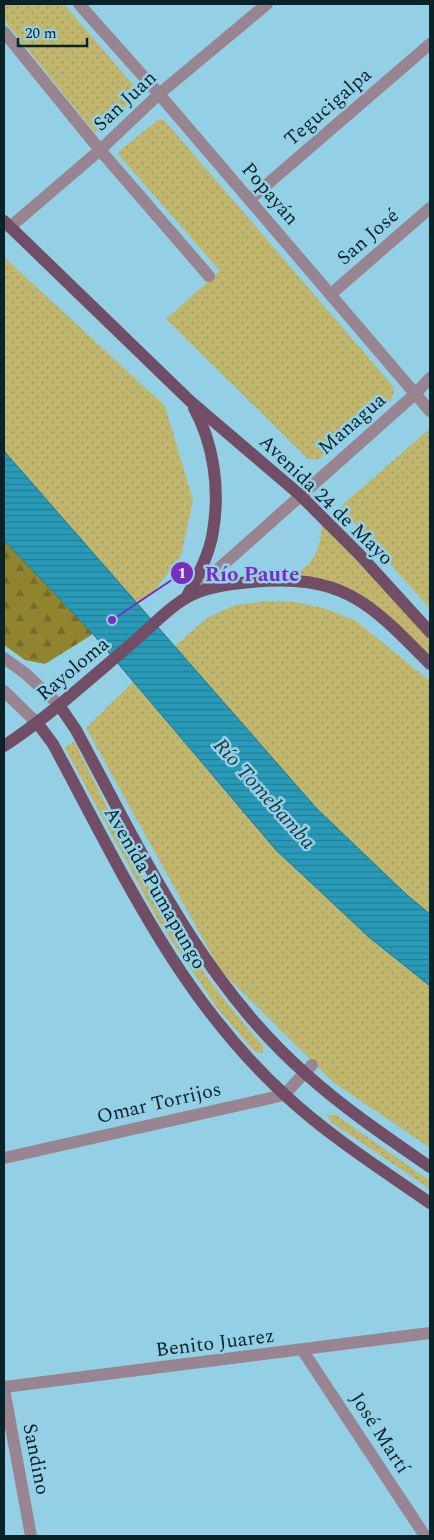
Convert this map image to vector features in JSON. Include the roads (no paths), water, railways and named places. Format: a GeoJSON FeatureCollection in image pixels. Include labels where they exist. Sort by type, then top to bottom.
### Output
{"type":"FeatureCollection","features":[{"type":"Feature","properties":{"kind":"main road","name":"Avenida 24 de Mayo"},"geometry":{"type":"LineString","coordinates":[[7,224],[190,401],[300,495],[359,554],[430,632]]}},
{"type":"Feature","properties":{"kind":"main road","name":"Avenida 24 de Mayo"},"geometry":{"type":"LineString","coordinates":[[190,401],[209,442],[214,468],[213,531]]}},
{"type":"Feature","properties":{"kind":"main road","name":"Rayoloma"},"geometry":{"type":"LineString","coordinates":[[4,746],[38,724],[186,598],[198,575],[213,531]]}},
{"type":"Feature","properties":{"kind":"main road","name":"Rayoloma"},"geometry":{"type":"LineString","coordinates":[[186,598],[231,584],[277,580],[305,581],[340,589],[383,618],[430,664]]}},
{"type":"Feature","properties":{"kind":"main road","name":"Avenida Pumapungo"},"geometry":{"type":"LineString","coordinates":[[59,706],[76,730],[152,871],[208,963],[240,1004],[362,1118],[430,1167]]}},
{"type":"Feature","properties":{"kind":"main road","name":"Avenida Pumapungo"},"geometry":{"type":"LineString","coordinates":[[38,724],[53,744],[128,887],[185,981],[212,1017],[284,1095],[327,1130],[430,1203]]}},
{"type":"Feature","properties":{"kind":"street","name":"Popayán"},"geometry":{"type":"LineString","coordinates":[[79,4],[250,199],[430,411]]}},
{"type":"Feature","properties":{"kind":"street","name":"San Juan"},"geometry":{"type":"LineString","coordinates":[[7,224],[100,150],[159,94],[267,4]]}},
{"type":"Feature","properties":{"kind":"street"},"geometry":{"type":"LineString","coordinates":[[4,32],[100,150],[209,276]]}},
{"type":"Feature","properties":{"kind":"street","name":"Tegucigalpa"},"geometry":{"type":"LineString","coordinates":[[250,199],[430,44]]}},
{"type":"Feature","properties":{"kind":"street","name":"San José"},"geometry":{"type":"LineString","coordinates":[[331,294],[430,208]]}},
{"type":"Feature","properties":{"kind":"street","name":"Managua"},"geometry":{"type":"LineString","coordinates":[[186,598],[415,394],[430,378]]}},
{"type":"Feature","properties":{"kind":"street","name":"Avenida Pumapungo"},"geometry":{"type":"LineString","coordinates":[[4,658],[26,674],[59,706]]}},
{"type":"Feature","properties":{"kind":"street","name":"Avenida Pumapungo"},"geometry":{"type":"LineString","coordinates":[[4,691],[38,724]]}},
{"type":"Feature","properties":{"kind":"street"},"geometry":{"type":"LineString","coordinates":[[284,1095],[308,1069]]}},
{"type":"Feature","properties":{"kind":"street","name":"Omar Torrijos"},"geometry":{"type":"LineString","coordinates":[[4,1158],[284,1095]]}},
{"type":"Feature","properties":{"kind":"street","name":"Benito Juarez"},"geometry":{"type":"LineString","coordinates":[[4,1388],[430,1334]]}},
{"type":"Feature","properties":{"kind":"street","name":"José Martí"},"geometry":{"type":"LineString","coordinates":[[303,1351],[425,1536]]}},
{"type":"Feature","properties":{"kind":"street","name":"Sandino"},"geometry":{"type":"LineString","coordinates":[[4,1388],[31,1536]]}},
{"type":"Feature","properties":{"kind":"water","name":"Río Tomebamba"},"geometry":{"type":"Polygon","coordinates":[[[4,451],[317,809],[407,895],[430,914],[430,986],[370,938],[276,850],[93,634],[4,540],[4,451]]]}},
{"type":"Feature","properties":{"kind":"place","name":"Río Paute"},"geometry":{"type":"Point","coordinates":[112,620]}}]}
